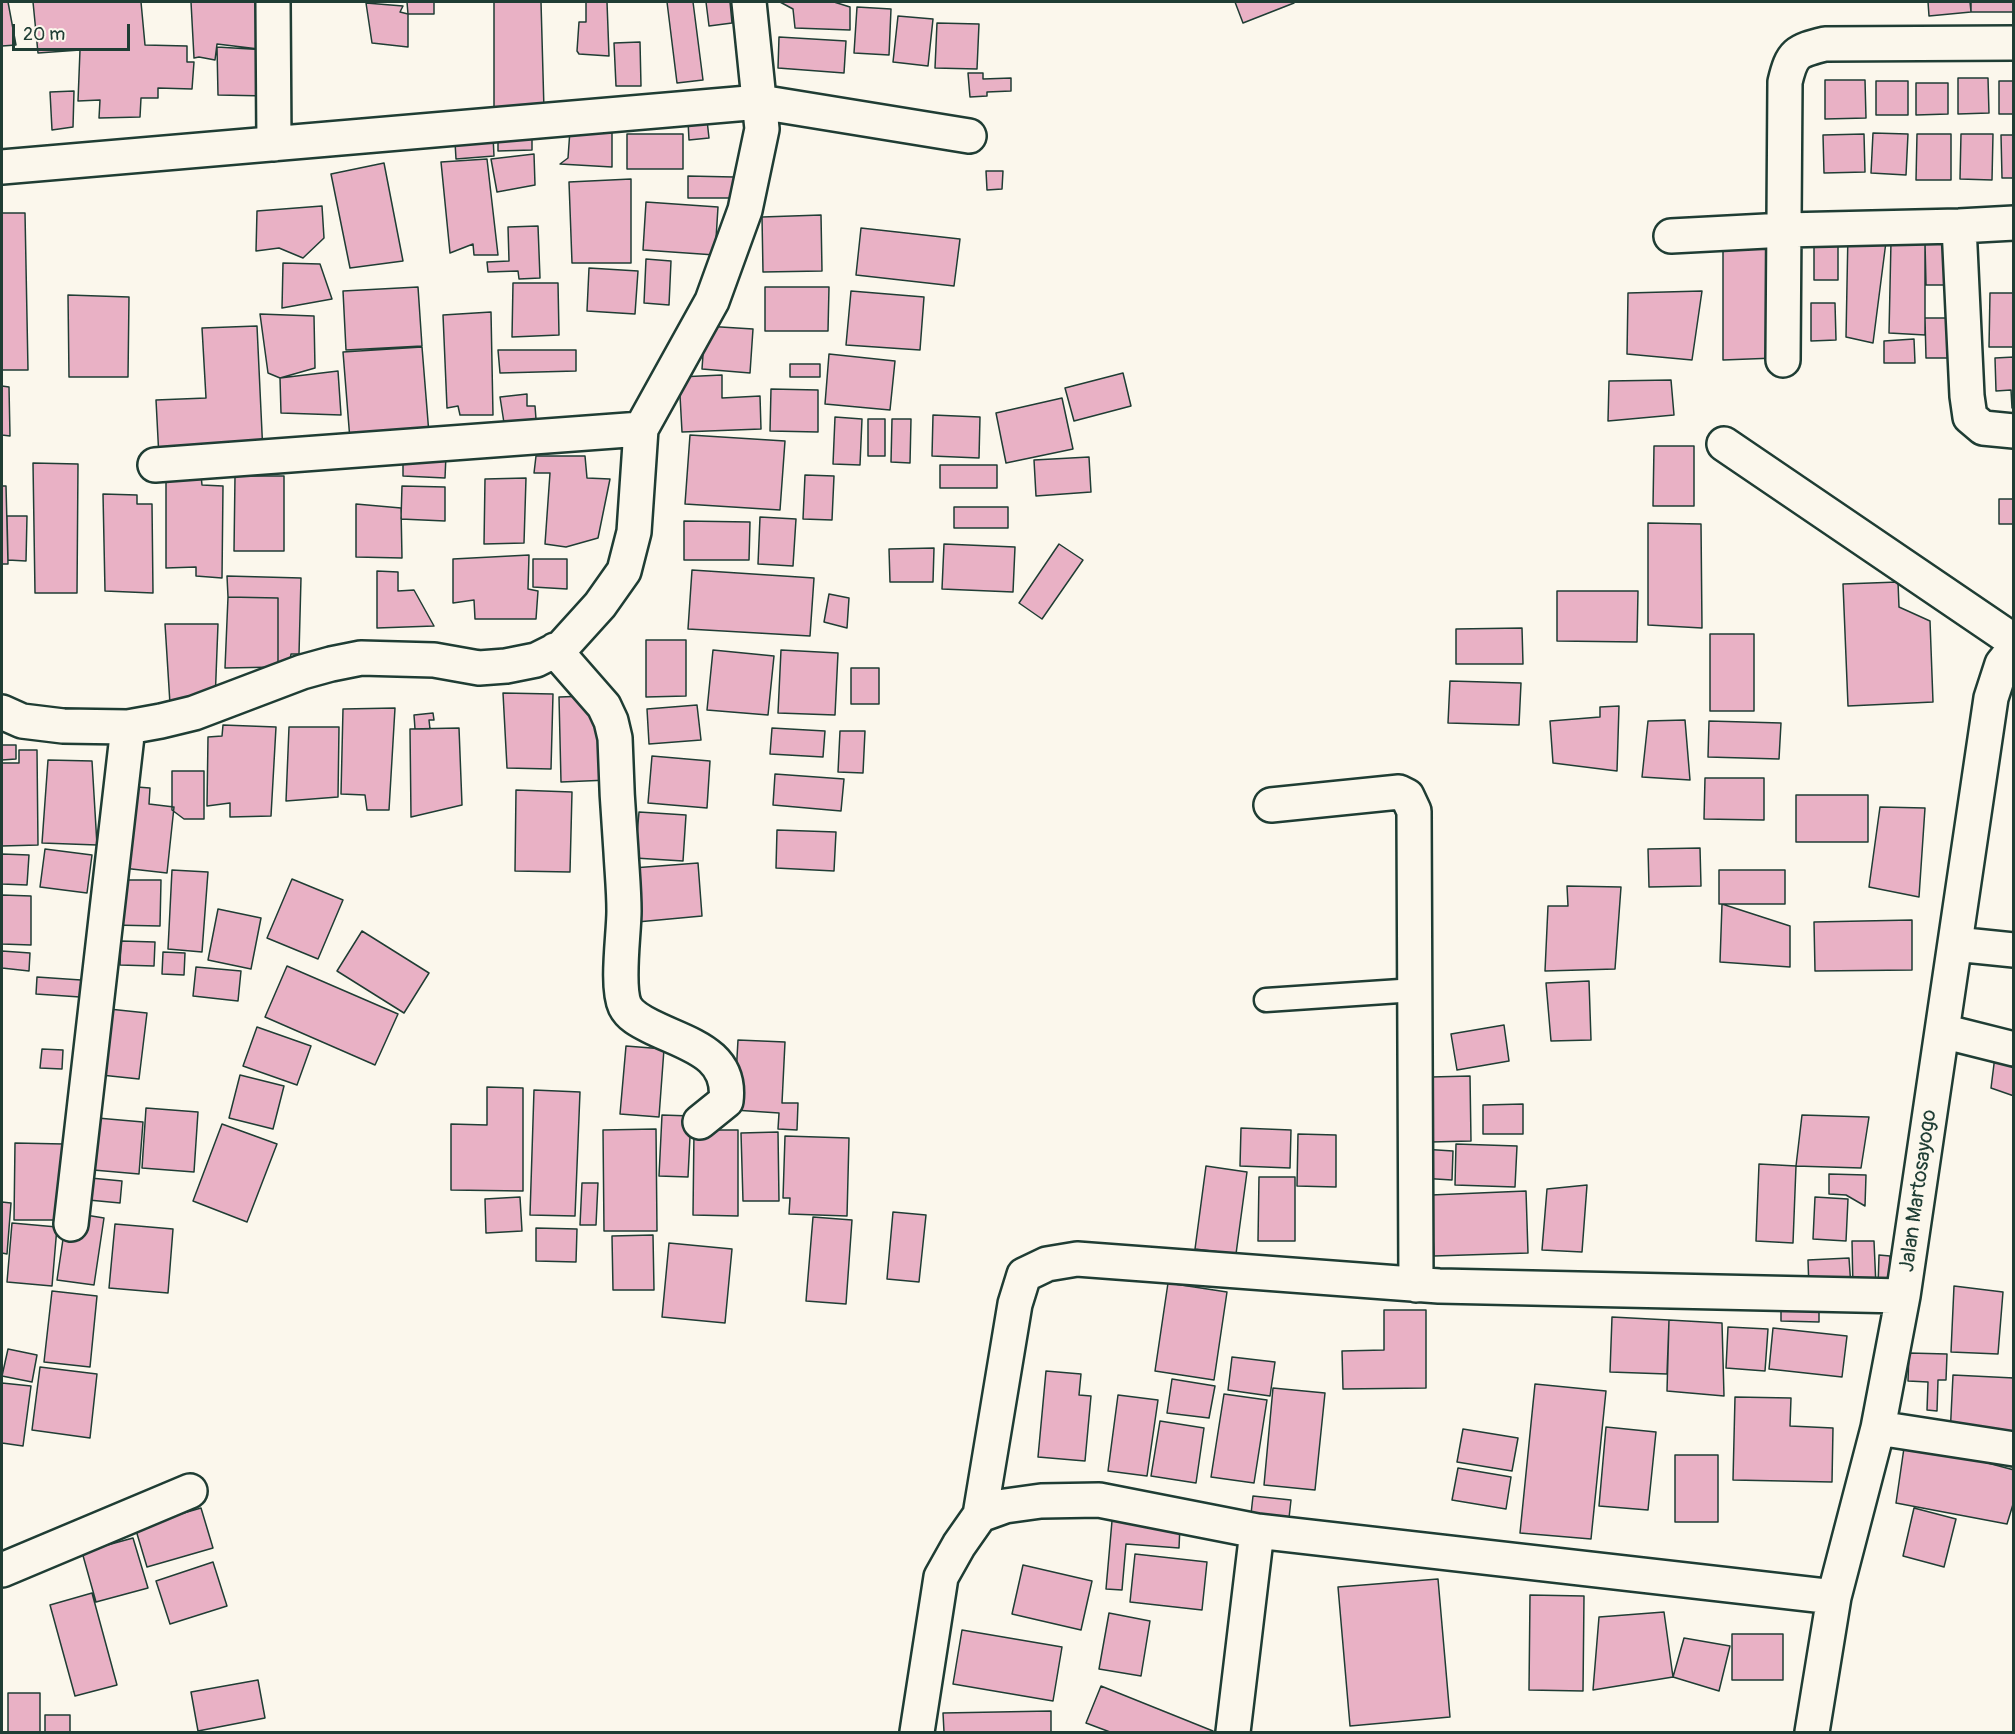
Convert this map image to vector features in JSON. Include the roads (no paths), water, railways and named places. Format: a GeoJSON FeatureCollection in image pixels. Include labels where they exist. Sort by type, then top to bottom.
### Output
{"type":"FeatureCollection","features":[{"type":"Feature","properties":{"kind":"street"},"geometry":{"type":"LineString","coordinates":[[273,2],[274,144]]}},
{"type":"Feature","properties":{"kind":"street"},"geometry":{"type":"LineString","coordinates":[[2,712],[22,721],[63,726],[128,727],[194,713],[302,672],[361,658],[434,660],[479,668],[536,660],[562,646],[600,605],[624,571],[634,532],[641,429],[712,301],[745,210],[762,129],[749,2]]}},
{"type":"Feature","properties":{"kind":"street"},"geometry":{"type":"LineString","coordinates":[[1783,360],[1785,82],[1790,62],[1803,49],[1825,44],[2013,43]]}},
{"type":"Feature","properties":{"kind":"street"},"geometry":{"type":"LineString","coordinates":[[2,167],[760,102],[969,136]]}},
{"type":"Feature","properties":{"kind":"street"},"geometry":{"type":"LineString","coordinates":[[1671,236],[2013,223]]}},
{"type":"Feature","properties":{"kind":"street"},"geometry":{"type":"LineString","coordinates":[[1959,226],[1970,417],[1983,428],[2013,430]]}},
{"type":"Feature","properties":{"kind":"street"},"geometry":{"type":"LineString","coordinates":[[155,465],[641,429]]}},
{"type":"Feature","properties":{"kind":"street"},"geometry":{"type":"LineString","coordinates":[[1724,444],[2013,641]]}},
{"type":"Feature","properties":{"kind":"street","name":"Jalan Martosayogo"},"geometry":{"type":"LineString","coordinates":[[1812,1732],[1834,1597],[1878,1428],[1903,1296],[1991,698],[2002,664],[2013,649]]}},
{"type":"Feature","properties":{"kind":"street"},"geometry":{"type":"LineString","coordinates":[[555,650],[604,706],[615,738],[624,909],[622,958],[624,1004],[629,1013],[642,1022],[704,1052],[720,1065],[728,1090],[726,1101],[700,1122]]}},
{"type":"Feature","properties":{"kind":"street"},"geometry":{"type":"LineString","coordinates":[[71,1224],[128,727]]}},
{"type":"Feature","properties":{"kind":"street"},"geometry":{"type":"LineString","coordinates":[[1271,805],[1399,792],[1407,796],[1414,811],[1416,1285]]}},
{"type":"Feature","properties":{"kind":"street"},"geometry":{"type":"LineString","coordinates":[[1955,944],[2013,950]]}},
{"type":"Feature","properties":{"kind":"street"},"geometry":{"type":"LineString","coordinates":[[1942,1031],[2013,1049]]}},
{"type":"Feature","properties":{"kind":"street"},"geometry":{"type":"LineString","coordinates":[[917,1732],[941,1577],[959,1545],[980,1515],[1015,1304],[1024,1275],[1047,1264],[1077,1259],[1416,1285],[1903,1296]]}},
{"type":"Feature","properties":{"kind":"street"},"geometry":{"type":"LineString","coordinates":[[1878,1428],[2013,1449]]}},
{"type":"Feature","properties":{"kind":"street"},"geometry":{"type":"LineString","coordinates":[[2,1570],[190,1491]]}},
{"type":"Feature","properties":{"kind":"street"},"geometry":{"type":"LineString","coordinates":[[980,1515],[1005,1506],[1041,1501],[1099,1500],[1257,1531],[1834,1597]]}},
{"type":"Feature","properties":{"kind":"street"},"geometry":{"type":"LineString","coordinates":[[1233,1732],[1257,1531]]}},
{"type":"Feature","properties":{"kind":"lane"},"geometry":{"type":"LineString","coordinates":[[1266,1000],[1415,990]]}}]}
